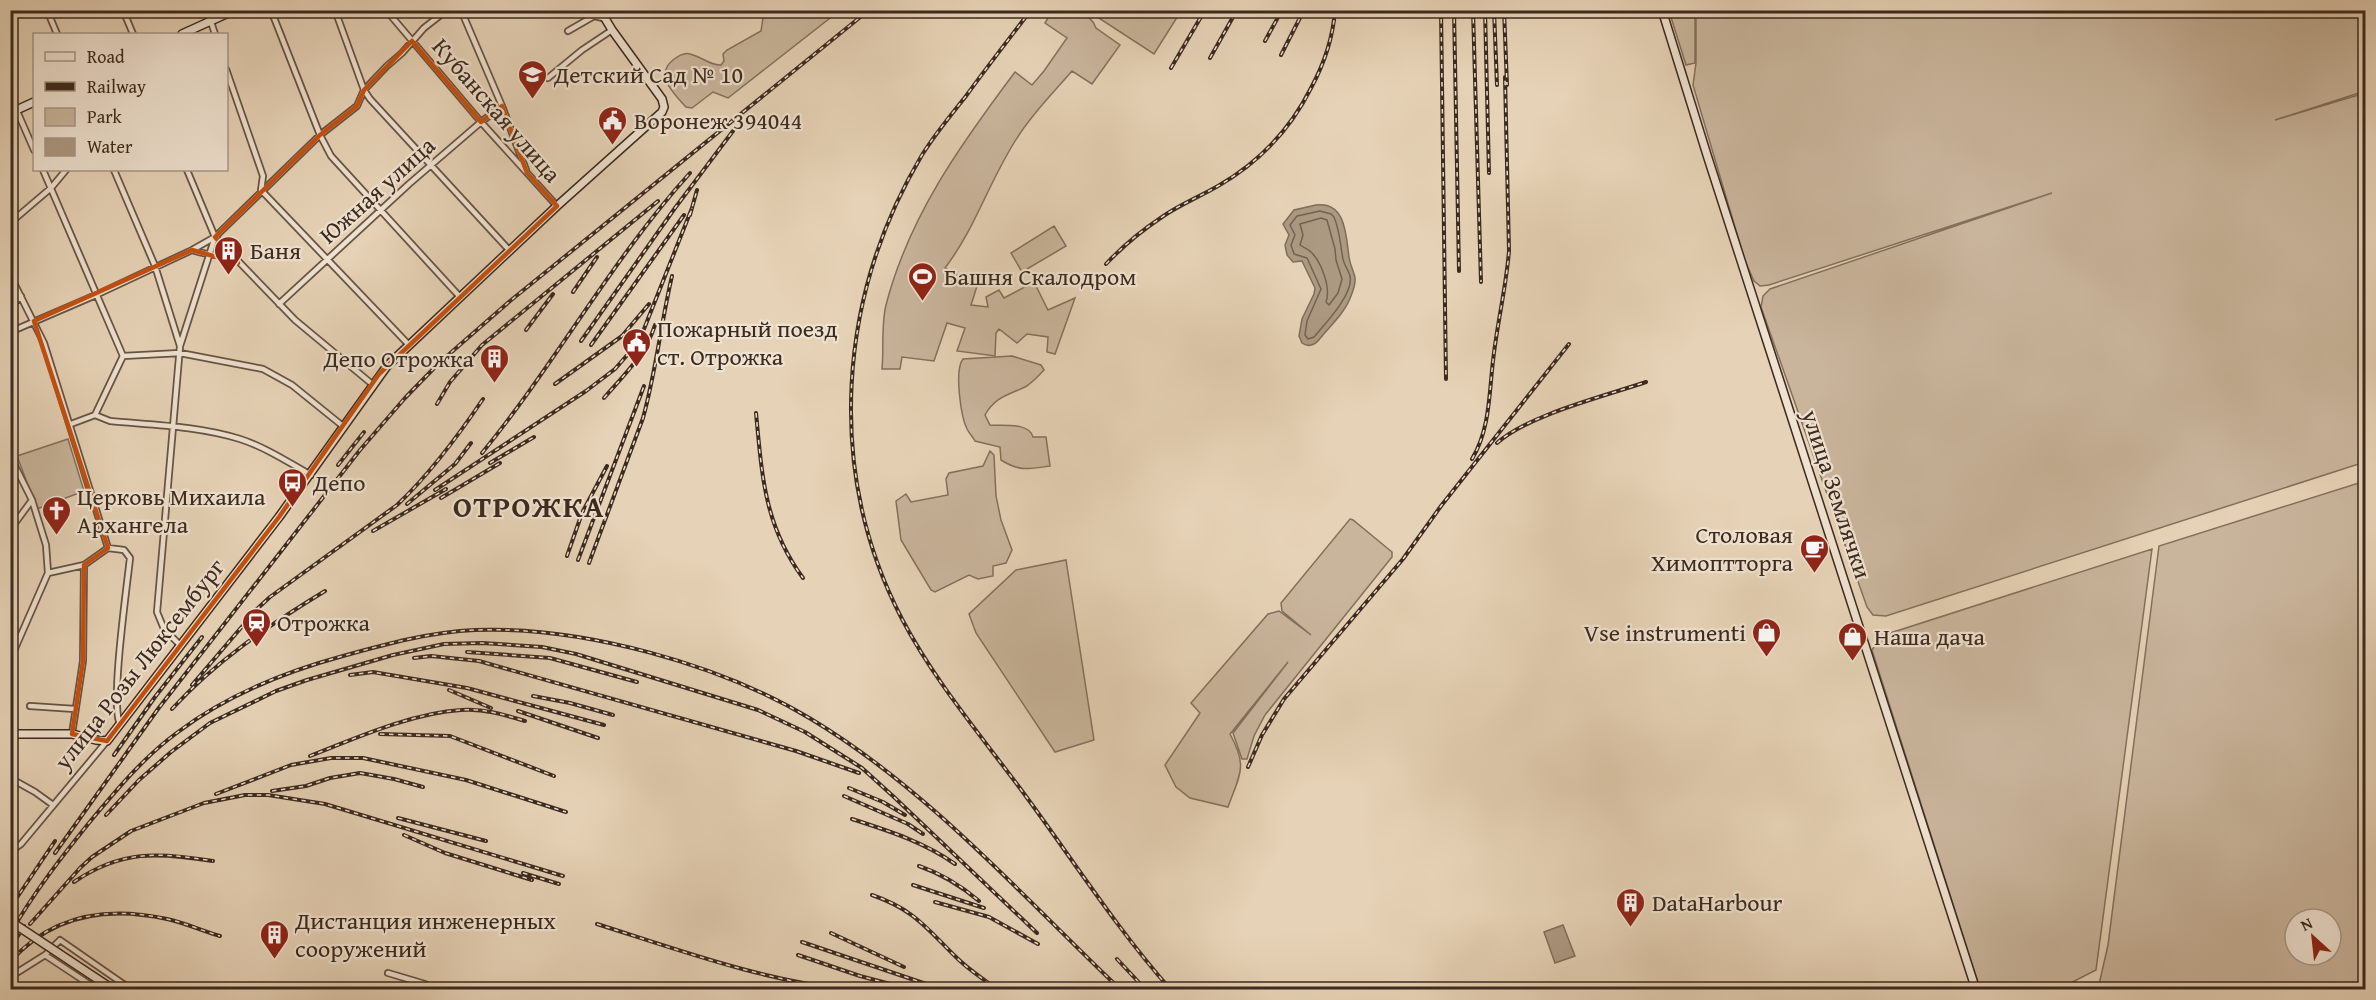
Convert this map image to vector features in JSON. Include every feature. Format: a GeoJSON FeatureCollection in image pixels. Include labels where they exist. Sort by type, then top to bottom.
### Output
{"type":"FeatureCollection","features":[{"type":"Feature","properties":{"kind":"street"},"geometry":{"type":"LineString","coordinates":[[47,10],[57,33]]}},
{"type":"Feature","properties":{"kind":"street"},"geometry":{"type":"LineString","coordinates":[[123,10],[133,33]]}},
{"type":"Feature","properties":{"kind":"street"},"geometry":{"type":"LineString","coordinates":[[207,10],[215,33]]}},
{"type":"Feature","properties":{"kind":"street"},"geometry":{"type":"LineString","coordinates":[[184,33],[235,10]]}},
{"type":"Feature","properties":{"kind":"street"},"geometry":{"type":"LineString","coordinates":[[271,10],[320,135],[331,156],[460,297]]}},
{"type":"Feature","properties":{"kind":"street"},"geometry":{"type":"LineString","coordinates":[[335,10],[364,90],[510,251]]}},
{"type":"Feature","properties":{"kind":"street","name":"Кубанская улица"},"geometry":{"type":"LineString","coordinates":[[386,10],[481,122],[557,206]]}},
{"type":"Feature","properties":{"kind":"street"},"geometry":{"type":"LineString","coordinates":[[10,332],[96,295],[192,250],[214,237],[261,189],[320,135],[357,106],[364,90],[412,41],[447,10]]}},
{"type":"Feature","properties":{"kind":"street"},"geometry":{"type":"LineString","coordinates":[[461,10],[502,106],[527,173]]}},
{"type":"Feature","properties":{"kind":"street"},"geometry":{"type":"LineString","coordinates":[[568,31],[594,16],[618,10]]}},
{"type":"Feature","properties":{"kind":"street","name":"улица Землячки"},"geometry":{"type":"LineString","coordinates":[[1662,10],[1976,990]]}},
{"type":"Feature","properties":{"kind":"street"},"geometry":{"type":"LineString","coordinates":[[548,78],[582,50],[612,30],[602,14]]}},
{"type":"Feature","properties":{"kind":"street","name":"улица Розы Люксембург"},"geometry":{"type":"LineString","coordinates":[[10,852],[21,843],[107,741],[310,475],[372,384],[387,366],[557,206],[658,116],[664,107],[659,95],[612,30]]}},
{"type":"Feature","properties":{"kind":"street"},"geometry":{"type":"LineString","coordinates":[[228,75],[262,176],[261,189],[409,345]]}},
{"type":"Feature","properties":{"kind":"street"},"geometry":{"type":"LineString","coordinates":[[10,95],[14,112],[33,148]]}},
{"type":"Feature","properties":{"kind":"street"},"geometry":{"type":"LineString","coordinates":[[14,112],[33,102]]}},
{"type":"Feature","properties":{"kind":"street","name":"Южная улица"},"geometry":{"type":"LineString","coordinates":[[279,304],[381,210],[502,106]]}},
{"type":"Feature","properties":{"kind":"street"},"geometry":{"type":"LineString","coordinates":[[43,171],[123,356],[95,415]]}},
{"type":"Feature","properties":{"kind":"street"},"geometry":{"type":"LineString","coordinates":[[10,223],[51,188],[65,171]]}},
{"type":"Feature","properties":{"kind":"street"},"geometry":{"type":"LineString","coordinates":[[114,171],[155,266],[180,346]]}},
{"type":"Feature","properties":{"kind":"street"},"geometry":{"type":"LineString","coordinates":[[187,171],[214,237],[279,304],[372,384]]}},
{"type":"Feature","properties":{"kind":"street"},"geometry":{"type":"LineString","coordinates":[[262,176],[274,178]]}},
{"type":"Feature","properties":{"kind":"street"},"geometry":{"type":"LineString","coordinates":[[179,644],[164,629],[157,612],[180,346],[214,237]]}},
{"type":"Feature","properties":{"kind":"street"},"geometry":{"type":"LineString","coordinates":[[192,250],[208,255],[230,254]]}},
{"type":"Feature","properties":{"kind":"street"},"geometry":{"type":"LineString","coordinates":[[10,275],[44,343],[108,548]]}},
{"type":"Feature","properties":{"kind":"street"},"geometry":{"type":"LineString","coordinates":[[10,307],[21,296]]}},
{"type":"Feature","properties":{"kind":"street"},"geometry":{"type":"LineString","coordinates":[[123,356],[180,353],[263,369],[292,385],[344,427]]}},
{"type":"Feature","properties":{"kind":"street"},"geometry":{"type":"LineString","coordinates":[[71,424],[95,415],[110,421],[210,431],[261,448],[310,475]]}},
{"type":"Feature","properties":{"kind":"street"},"geometry":{"type":"LineString","coordinates":[[10,456],[32,500],[46,545],[48,573],[10,660]]}},
{"type":"Feature","properties":{"kind":"street"},"geometry":{"type":"LineString","coordinates":[[10,530],[32,500]]}},
{"type":"Feature","properties":{"kind":"street"},"geometry":{"type":"LineString","coordinates":[[48,573],[84,565],[108,548],[124,550],[130,558],[116,694],[120,724]]}},
{"type":"Feature","properties":{"kind":"street"},"geometry":{"type":"LineString","coordinates":[[72,734],[83,661],[84,565]]}},
{"type":"Feature","properties":{"kind":"street"},"geometry":{"type":"LineString","coordinates":[[30,706],[75,709]]}},
{"type":"Feature","properties":{"kind":"street"},"geometry":{"type":"LineString","coordinates":[[10,734],[72,734],[107,741]]}},
{"type":"Feature","properties":{"kind":"street"},"geometry":{"type":"LineString","coordinates":[[10,778],[53,805]]}},
{"type":"Feature","properties":{"kind":"street"},"geometry":{"type":"LineString","coordinates":[[10,921],[114,990]]}},
{"type":"Feature","properties":{"kind":"street"},"geometry":{"type":"LineString","coordinates":[[10,976],[45,955],[60,940],[132,990]]}},
{"type":"Feature","properties":{"kind":"street"},"geometry":{"type":"LineString","coordinates":[[45,955],[98,989]]}},
{"type":"Feature","properties":{"kind":"street"},"geometry":{"type":"LineString","coordinates":[[388,973],[425,984],[424,990]]}},
{"type":"Feature","properties":{"kind":"street"},"geometry":{"type":"LineString","coordinates":[[98,989],[96,981],[100,977],[110,975]]}},
{"type":"Feature","properties":{"kind":"highlighted area"},"geometry":{"type":"Polygon","coordinates":[[[412,41],[481,122],[502,106],[527,173],[557,206],[379,374],[279,517],[107,741],[72,734],[83,661],[84,565],[108,548],[34,321],[192,250],[238,263],[215,237],[320,135],[357,106],[364,90],[412,41]]]}},
{"type":"Feature","properties":{"kind":"green space"},"geometry":{"type":"Polygon","coordinates":[[[764,11],[839,11],[728,98],[713,92],[692,108],[686,107],[668,84],[665,72],[668,66],[677,57],[686,54],[721,65],[724,61],[723,54],[727,50],[761,31],[764,11]]]}},
{"type":"Feature","properties":{"kind":"green space"},"geometry":{"type":"Polygon","coordinates":[[[1052,11],[1072,11],[1089,17],[1096,28],[1120,45],[1092,84],[1072,71],[1031,118],[1009,151],[966,236],[945,268],[977,286],[971,305],[988,307],[986,297],[999,290],[1004,298],[1034,282],[1048,310],[1075,298],[1055,354],[1047,352],[1048,337],[1027,334],[1017,343],[999,329],[996,333],[995,356],[957,351],[965,328],[947,323],[934,361],[902,357],[900,369],[882,369],[886,305],[908,241],[939,182],[975,126],[1015,72],[1032,85],[1067,38],[1045,23],[1052,11]]]}},
{"type":"Feature","properties":{"kind":"green space"},"geometry":{"type":"Polygon","coordinates":[[[1088,11],[1181,11],[1154,54],[1088,11]]]}},
{"type":"Feature","properties":{"kind":"green space"},"geometry":{"type":"Polygon","coordinates":[[[1669,11],[1695,11],[1695,63],[1686,65],[1669,11]]]}},
{"type":"Feature","properties":{"kind":"green space"},"geometry":{"type":"Polygon","coordinates":[[[1696,11],[2365,11],[2365,91],[2275,120],[2365,93],[2365,462],[1886,616],[1873,615],[1867,607],[1761,307],[1763,296],[1770,289],[2052,193],[1760,286],[1754,281],[1745,261],[1693,85],[1696,63],[1696,11]]]}},
{"type":"Feature","properties":{"kind":"green space"},"geometry":{"type":"Polygon","coordinates":[[[1054,226],[1066,246],[1022,272],[1011,253],[1054,226]]]}},
{"type":"Feature","properties":{"kind":"green space"},"geometry":{"type":"Polygon","coordinates":[[[1012,356],[1041,365],[1044,370],[1028,385],[998,400],[985,415],[990,425],[1021,427],[1031,432],[1033,437],[1046,437],[1050,466],[1025,469],[1008,464],[1001,460],[1000,447],[975,441],[965,423],[959,383],[960,365],[963,359],[1012,356]]]}},
{"type":"Feature","properties":{"kind":"green space"},"geometry":{"type":"Polygon","coordinates":[[[68,439],[84,491],[37,509],[17,456],[68,439]]]}},
{"type":"Feature","properties":{"kind":"green space"},"geometry":{"type":"Polygon","coordinates":[[[990,451],[994,455],[996,496],[1001,520],[1012,550],[1006,563],[993,566],[993,576],[978,579],[969,575],[935,592],[931,590],[901,540],[896,501],[906,494],[911,502],[948,495],[946,479],[949,473],[983,466],[990,451]]]}},
{"type":"Feature","properties":{"kind":"green space"},"geometry":{"type":"Polygon","coordinates":[[[2365,481],[2365,989],[2098,989],[2108,945],[2159,546],[2365,481]]]}},
{"type":"Feature","properties":{"kind":"green space"},"geometry":{"type":"Polygon","coordinates":[[[1350,519],[1392,552],[1392,557],[1265,715],[1254,736],[1247,759],[1242,759],[1233,733],[1288,662],[1230,734],[1239,755],[1240,770],[1228,807],[1190,798],[1176,787],[1165,765],[1200,713],[1191,703],[1268,614],[1279,611],[1311,635],[1282,611],[1281,603],[1350,519]]]}},
{"type":"Feature","properties":{"kind":"green space"},"geometry":{"type":"Polygon","coordinates":[[[2152,549],[2096,970],[2059,989],[1980,989],[1872,650],[1881,636],[2152,549]]]}},
{"type":"Feature","properties":{"kind":"green space"},"geometry":{"type":"Polygon","coordinates":[[[1066,560],[1094,740],[1055,752],[976,633],[969,614],[1016,570],[1066,560]]]}},
{"type":"Feature","properties":{"kind":"water"},"geometry":{"type":"Polygon","coordinates":[[[1316,205],[1333,208],[1343,222],[1355,283],[1341,314],[1318,341],[1308,345],[1302,343],[1299,336],[1302,319],[1315,288],[1302,261],[1293,262],[1287,255],[1285,245],[1289,235],[1283,224],[1294,210],[1316,205]]]}},
{"type":"Feature","properties":{"kind":"water"},"geometry":{"type":"Polygon","coordinates":[[[1563,925],[1575,956],[1555,963],[1544,932],[1563,925]]]}},
{"type":"Feature","properties":{"kind":"railway"},"geometry":{"type":"LineString","coordinates":[[55,853],[158,709],[360,450],[405,398],[439,363],[510,301],[869,10]]}},
{"type":"Feature","properties":{"kind":"railway"},"geometry":{"type":"LineString","coordinates":[[1031,10],[922,155],[894,209],[873,266],[858,325],[852,384],[852,444],[861,504],[877,562],[902,619],[915,642],[960,709],[1114,919],[1171,990]]}},
{"type":"Feature","properties":{"kind":"railway"},"geometry":{"type":"LineString","coordinates":[[1171,68],[1205,10]]}},
{"type":"Feature","properties":{"kind":"railway"},"geometry":{"type":"LineString","coordinates":[[1210,58],[1237,10]]}},
{"type":"Feature","properties":{"kind":"railway"},"geometry":{"type":"LineString","coordinates":[[1265,41],[1282,10]]}},
{"type":"Feature","properties":{"kind":"railway"},"geometry":{"type":"LineString","coordinates":[[1281,55],[1304,10]]}},
{"type":"Feature","properties":{"kind":"railway"},"geometry":{"type":"LineString","coordinates":[[1106,264],[1154,222],[1233,177],[1272,144],[1293,118],[1316,79],[1330,41],[1335,10]]}},
{"type":"Feature","properties":{"kind":"railway"},"geometry":{"type":"LineString","coordinates":[[1441,10],[1446,379]]}},
{"type":"Feature","properties":{"kind":"railway"},"geometry":{"type":"LineString","coordinates":[[1454,10],[1459,271]]}},
{"type":"Feature","properties":{"kind":"railway"},"geometry":{"type":"LineString","coordinates":[[1473,10],[1481,282]]}},
{"type":"Feature","properties":{"kind":"railway"},"geometry":{"type":"LineString","coordinates":[[1485,10],[1489,173]]}},
{"type":"Feature","properties":{"kind":"railway"},"geometry":{"type":"LineString","coordinates":[[1494,10],[1497,85]]}},
{"type":"Feature","properties":{"kind":"railway"},"geometry":{"type":"LineString","coordinates":[[1504,10],[1507,85]]}},
{"type":"Feature","properties":{"kind":"railway"},"geometry":{"type":"LineString","coordinates":[[1472,459],[1486,424],[1509,251],[1505,77]]}},
{"type":"Feature","properties":{"kind":"railway"},"geometry":{"type":"LineString","coordinates":[[581,341],[675,208],[733,131]]}},
{"type":"Feature","properties":{"kind":"railway"},"geometry":{"type":"LineString","coordinates":[[482,453],[535,383],[635,240],[690,173]]}},
{"type":"Feature","properties":{"kind":"railway"},"geometry":{"type":"LineString","coordinates":[[690,215],[697,190]]}},
{"type":"Feature","properties":{"kind":"railway"},"geometry":{"type":"LineString","coordinates":[[437,404],[450,382],[482,345],[658,201]]}},
{"type":"Feature","properties":{"kind":"railway"},"geometry":{"type":"LineString","coordinates":[[435,490],[586,391],[615,369],[629,353],[644,329],[692,208]]}},
{"type":"Feature","properties":{"kind":"railway"},"geometry":{"type":"LineString","coordinates":[[591,345],[684,215]]}},
{"type":"Feature","properties":{"kind":"railway"},"geometry":{"type":"LineString","coordinates":[[573,292],[597,257]]}},
{"type":"Feature","properties":{"kind":"railway"},"geometry":{"type":"LineString","coordinates":[[589,563],[643,418],[672,276]]}},
{"type":"Feature","properties":{"kind":"railway"},"geometry":{"type":"LineString","coordinates":[[526,330],[553,294]]}},
{"type":"Feature","properties":{"kind":"railway"},"geometry":{"type":"LineString","coordinates":[[555,384],[622,336],[649,304]]}},
{"type":"Feature","properties":{"kind":"railway"},"geometry":{"type":"LineString","coordinates":[[604,398],[640,355],[655,325]]}},
{"type":"Feature","properties":{"kind":"railway"},"geometry":{"type":"LineString","coordinates":[[1248,767],[1262,735],[1284,699],[1403,559],[1441,506],[1569,344]]}},
{"type":"Feature","properties":{"kind":"railway"},"geometry":{"type":"LineString","coordinates":[[1497,443],[1511,433],[1547,415],[1646,382]]}},
{"type":"Feature","properties":{"kind":"railway"},"geometry":{"type":"LineString","coordinates":[[578,560],[644,386]]}},
{"type":"Feature","properties":{"kind":"railway"},"geometry":{"type":"LineString","coordinates":[[192,685],[270,597],[397,505],[443,455],[483,399]]}},
{"type":"Feature","properties":{"kind":"railway"},"geometry":{"type":"LineString","coordinates":[[756,413],[767,499],[780,539],[803,578]]}},
{"type":"Feature","properties":{"kind":"railway"},"geometry":{"type":"LineString","coordinates":[[338,465],[364,432]]}},
{"type":"Feature","properties":{"kind":"railway"},"geometry":{"type":"LineString","coordinates":[[490,463],[534,437]]}},
{"type":"Feature","properties":{"kind":"railway"},"geometry":{"type":"LineString","coordinates":[[407,504],[455,464],[471,443]]}},
{"type":"Feature","properties":{"kind":"railway"},"geometry":{"type":"LineString","coordinates":[[441,498],[500,463]]}},
{"type":"Feature","properties":{"kind":"railway"},"geometry":{"type":"LineString","coordinates":[[567,556],[582,513],[607,466]]}},
{"type":"Feature","properties":{"kind":"railway"},"geometry":{"type":"LineString","coordinates":[[373,531],[446,489]]}},
{"type":"Feature","properties":{"kind":"railway"},"geometry":{"type":"LineString","coordinates":[[172,709],[207,675],[244,645],[325,591]]}},
{"type":"Feature","properties":{"kind":"railway"},"geometry":{"type":"LineString","coordinates":[[10,934],[60,860],[123,783],[166,741],[216,707],[278,677],[375,647],[458,631],[516,630],[560,634],[649,652],[735,681],[811,719],[854,747],[935,811],[1121,990]]}},
{"type":"Feature","properties":{"kind":"railway"},"geometry":{"type":"LineString","coordinates":[[114,755],[155,697],[202,637]]}},
{"type":"Feature","properties":{"kind":"railway"},"geometry":{"type":"LineString","coordinates":[[106,815],[139,780],[171,752],[210,723],[276,691],[393,655],[444,644],[482,643],[542,647],[576,654],[758,710],[805,732],[862,768],[1037,933]]}},
{"type":"Feature","properties":{"kind":"railway"},"geometry":{"type":"LineString","coordinates":[[467,652],[550,658],[637,682]]}},
{"type":"Feature","properties":{"kind":"railway"},"geometry":{"type":"LineString","coordinates":[[414,658],[431,656],[479,661],[796,751],[859,773]]}},
{"type":"Feature","properties":{"kind":"railway"},"geometry":{"type":"LineString","coordinates":[[350,675],[373,672],[467,688],[604,725]]}},
{"type":"Feature","properties":{"kind":"railway"},"geometry":{"type":"LineString","coordinates":[[449,690],[491,708]]}},
{"type":"Feature","properties":{"kind":"railway"},"geometry":{"type":"LineString","coordinates":[[533,696],[613,715]]}},
{"type":"Feature","properties":{"kind":"railway"},"geometry":{"type":"LineString","coordinates":[[310,756],[384,727],[442,712],[477,710],[494,712],[525,721]]}},
{"type":"Feature","properties":{"kind":"railway"},"geometry":{"type":"LineString","coordinates":[[518,711],[598,738]]}},
{"type":"Feature","properties":{"kind":"railway"},"geometry":{"type":"LineString","coordinates":[[380,734],[450,736],[554,776]]}},
{"type":"Feature","properties":{"kind":"railway"},"geometry":{"type":"LineString","coordinates":[[216,794],[291,765],[331,758],[363,758],[466,780],[566,812]]}},
{"type":"Feature","properties":{"kind":"railway"},"geometry":{"type":"LineString","coordinates":[[272,791],[306,786],[330,778],[360,773],[423,787]]}},
{"type":"Feature","properties":{"kind":"railway"},"geometry":{"type":"LineString","coordinates":[[849,788],[883,802],[905,815]]}},
{"type":"Feature","properties":{"kind":"railway"},"geometry":{"type":"LineString","coordinates":[[30,924],[80,868],[92,857],[131,831],[204,803],[245,795],[268,795],[325,804],[563,876]]}},
{"type":"Feature","properties":{"kind":"railway"},"geometry":{"type":"LineString","coordinates":[[844,796],[908,824],[923,834]]}},
{"type":"Feature","properties":{"kind":"railway"},"geometry":{"type":"LineString","coordinates":[[398,818],[486,841]]}},
{"type":"Feature","properties":{"kind":"railway"},"geometry":{"type":"LineString","coordinates":[[852,819],[919,843],[955,864]]}},
{"type":"Feature","properties":{"kind":"railway"},"geometry":{"type":"LineString","coordinates":[[404,835],[445,853],[532,880]]}},
{"type":"Feature","properties":{"kind":"railway"},"geometry":{"type":"LineString","coordinates":[[10,908],[55,841]]}},
{"type":"Feature","properties":{"kind":"railway"},"geometry":{"type":"LineString","coordinates":[[74,882],[108,864],[140,856],[175,856],[213,861]]}},
{"type":"Feature","properties":{"kind":"railway"},"geometry":{"type":"LineString","coordinates":[[919,866],[950,880],[979,901]]}},
{"type":"Feature","properties":{"kind":"railway"},"geometry":{"type":"LineString","coordinates":[[523,873],[559,884]]}},
{"type":"Feature","properties":{"kind":"railway"},"geometry":{"type":"LineString","coordinates":[[913,885],[984,908]]}},
{"type":"Feature","properties":{"kind":"railway"},"geometry":{"type":"LineString","coordinates":[[872,895],[910,914],[962,962],[997,990]]}},
{"type":"Feature","properties":{"kind":"railway"},"geometry":{"type":"LineString","coordinates":[[935,902],[989,917],[1038,944]]}},
{"type":"Feature","properties":{"kind":"railway"},"geometry":{"type":"LineString","coordinates":[[10,962],[44,933],[63,924],[102,914],[123,913],[167,919],[220,936]]}},
{"type":"Feature","properties":{"kind":"railway"},"geometry":{"type":"LineString","coordinates":[[597,924],[754,972],[786,980],[850,990]]}},
{"type":"Feature","properties":{"kind":"railway"},"geometry":{"type":"LineString","coordinates":[[10,949],[24,926]]}},
{"type":"Feature","properties":{"kind":"railway"},"geometry":{"type":"LineString","coordinates":[[831,933],[904,967]]}},
{"type":"Feature","properties":{"kind":"railway"},"geometry":{"type":"LineString","coordinates":[[802,942],[944,990]]}},
{"type":"Feature","properties":{"kind":"railway"},"geometry":{"type":"LineString","coordinates":[[798,955],[860,976],[913,990]]}},
{"type":"Feature","properties":{"kind":"railway"},"geometry":{"type":"LineString","coordinates":[[1117,959],[1146,990]]}},
{"type":"Feature","properties":{"kind":"place","name":"Детский Сад № 10"},"geometry":{"type":"Point","coordinates":[533,100]}},
{"type":"Feature","properties":{"kind":"place","name":"Воронеж 394044"},"geometry":{"type":"Point","coordinates":[613,146]}},
{"type":"Feature","properties":{"kind":"place","name":"Баня"},"geometry":{"type":"Point","coordinates":[229,276]}},
{"type":"Feature","properties":{"kind":"place","name":"Башня Скалодром"},"geometry":{"type":"Point","coordinates":[923,302]}},
{"type":"Feature","properties":{"kind":"place","name":"Пожарный поезд ст. Отрожка"},"geometry":{"type":"Point","coordinates":[636,368]}},
{"type":"Feature","properties":{"kind":"place","name":"Депо Отрожка"},"geometry":{"type":"Point","coordinates":[495,384]}},
{"type":"Feature","properties":{"kind":"place","name":"Депо"},"geometry":{"type":"Point","coordinates":[292,508]}},
{"type":"Feature","properties":{"kind":"place","name":"Церковь Михаила Архангела"},"geometry":{"type":"Point","coordinates":[56,536]}},
{"type":"Feature","properties":{"kind":"place","name":"Столовая Химоптторга"},"geometry":{"type":"Point","coordinates":[1814,574]}},
{"type":"Feature","properties":{"kind":"place","name":"Отрожка"},"geometry":{"type":"Point","coordinates":[256,648]}},
{"type":"Feature","properties":{"kind":"place","name":"Vse instrumenti"},"geometry":{"type":"Point","coordinates":[1767,658]}},
{"type":"Feature","properties":{"kind":"place","name":"Наша дача"},"geometry":{"type":"Point","coordinates":[1853,662]}},
{"type":"Feature","properties":{"kind":"place","name":"DataHarbour"},"geometry":{"type":"Point","coordinates":[1631,928]}},
{"type":"Feature","properties":{"kind":"place","name":"Дистанция инженерных сооружений"},"geometry":{"type":"Point","coordinates":[274,960]}},
{"type":"Feature","properties":{"kind":"district","name":"ОТРОЖКА"},"geometry":{"type":"Point","coordinates":[529,506]}}]}
